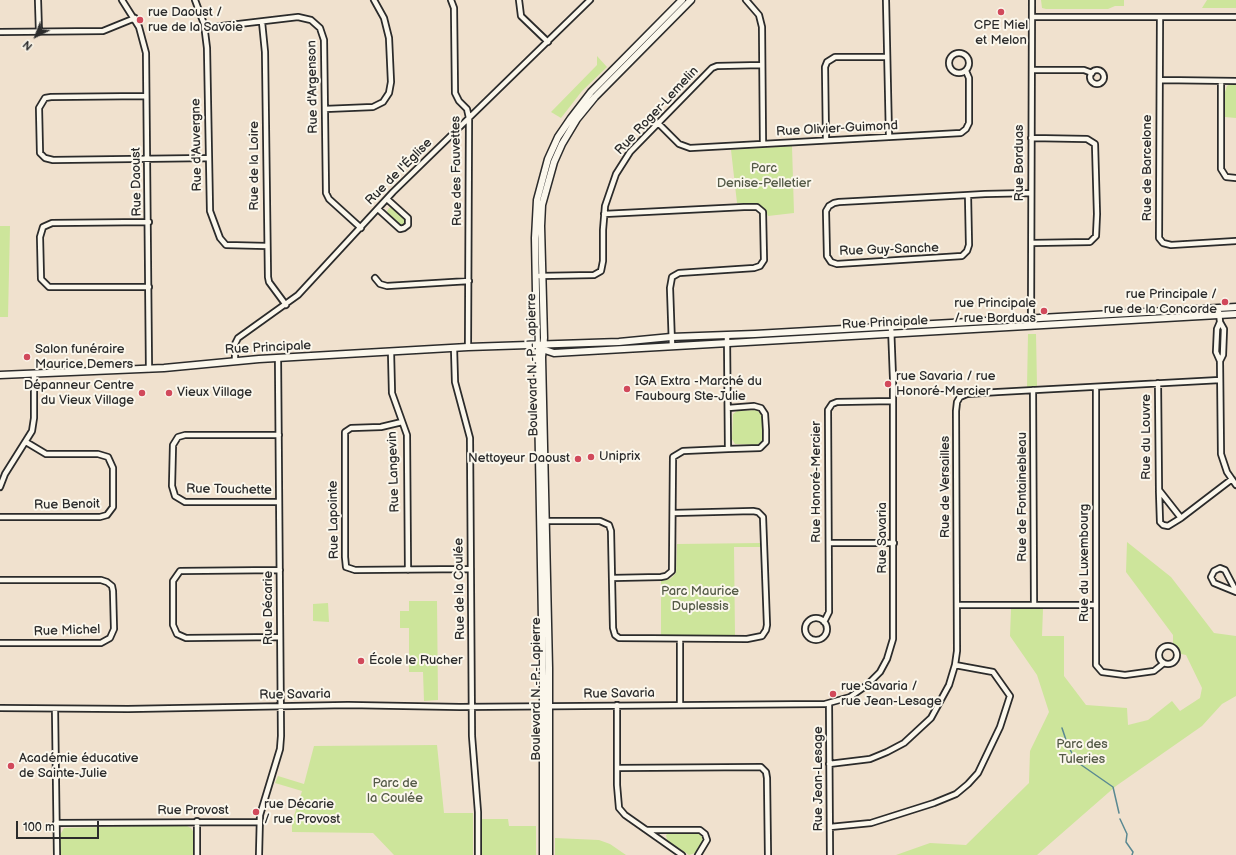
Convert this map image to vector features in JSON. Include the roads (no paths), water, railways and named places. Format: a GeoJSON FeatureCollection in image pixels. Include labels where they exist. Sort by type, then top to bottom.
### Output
{"type":"FeatureCollection","features":[{"type":"Feature","properties":{"kind":"street"},"geometry":{"type":"LineString","coordinates":[[38,0],[39,32]]}},
{"type":"Feature","properties":{"kind":"street","name":"Rue Daoust"},"geometry":{"type":"LineString","coordinates":[[122,0],[135,18],[144,42],[149,287],[149,369]]}},
{"type":"Feature","properties":{"kind":"street","name":"Rue d'Auvergne"},"geometry":{"type":"LineString","coordinates":[[195,0],[205,28],[207,55],[209,208],[221,241],[226,245],[267,246]]}},
{"type":"Feature","properties":{"kind":"street"},"geometry":{"type":"LineString","coordinates":[[325,109],[373,107],[382,102],[389,93],[391,82],[389,38],[384,18],[374,0]]}},
{"type":"Feature","properties":{"kind":"street","name":"Rue des Fauvettes"},"geometry":{"type":"LineString","coordinates":[[451,0],[454,8],[455,93],[467,109],[469,118],[468,347]]}},
{"type":"Feature","properties":{"kind":"street"},"geometry":{"type":"LineString","coordinates":[[519,0],[521,16],[548,42]]}},
{"type":"Feature","properties":{"kind":"street","name":"Rue de l'Église"},"geometry":{"type":"LineString","coordinates":[[235,360],[235,344],[238,338],[286,306],[298,295],[387,199],[590,0]]}},
{"type":"Feature","properties":{"kind":"street","name":"Boulevard N.-P.-Lapierre"},"geometry":{"type":"LineString","coordinates":[[549,855],[541,347],[539,276],[535,222],[537,200],[548,159],[558,137],[571,118],[589,95],[682,0]]}},
{"type":"Feature","properties":{"kind":"street","name":"Boulevard N.-P.-Lapierre"},"geometry":{"type":"LineString","coordinates":[[539,276],[542,205],[550,176],[562,144],[590,103],[691,0]]}},
{"type":"Feature","properties":{"kind":"street"},"geometry":{"type":"LineString","coordinates":[[746,0],[757,12],[761,20],[763,144]]}},
{"type":"Feature","properties":{"kind":"street"},"geometry":{"type":"LineString","coordinates":[[886,0],[889,136]]}},
{"type":"Feature","properties":{"kind":"street","name":"Rue Borduas"},"geometry":{"type":"LineString","coordinates":[[1031,326],[1032,0]]}},
{"type":"Feature","properties":{"kind":"street"},"geometry":{"type":"LineString","coordinates":[[1032,17],[1236,17]]}},
{"type":"Feature","properties":{"kind":"street","name":"Rue de Barcelone"},"geometry":{"type":"LineString","coordinates":[[1160,17],[1160,240],[1165,244],[1171,245],[1236,241]]}},
{"type":"Feature","properties":{"kind":"street"},"geometry":{"type":"LineString","coordinates":[[0,32],[103,31],[135,18]]}},
{"type":"Feature","properties":{"kind":"street","name":"Rue d'Argenson"},"geometry":{"type":"LineString","coordinates":[[205,28],[303,18],[314,22],[320,28],[324,40],[326,193],[329,199],[361,228]]}},
{"type":"Feature","properties":{"kind":"street","name":"Rue de la Loire"},"geometry":{"type":"LineString","coordinates":[[262,22],[265,58],[268,279],[286,306]]}},
{"type":"Feature","properties":{"kind":"street","name":"Rue Olivier-Guimond"},"geometry":{"type":"LineString","coordinates":[[658,123],[679,144],[686,148],[963,132],[969,123],[969,78],[966,70],[969,66],[967,57],[958,54],[952,56],[949,62],[953,71],[960,73],[966,70]]}},
{"type":"Feature","properties":{"kind":"street"},"geometry":{"type":"LineString","coordinates":[[826,140],[825,67],[827,62],[834,57],[887,57]]}},
{"type":"Feature","properties":{"kind":"street","name":"Rue Roger-Lemelin"},"geometry":{"type":"LineString","coordinates":[[539,276],[594,275],[601,271],[603,261],[604,214],[610,188],[618,171],[630,152],[713,67],[762,65]]}},
{"type":"Feature","properties":{"kind":"street"},"geometry":{"type":"LineString","coordinates":[[1032,70],[1084,70],[1092,73]]}},
{"type":"Feature","properties":{"kind":"street"},"geometry":{"type":"LineString","coordinates":[[1160,80],[1236,80]]}},
{"type":"Feature","properties":{"kind":"street"},"geometry":{"type":"LineString","coordinates":[[1221,81],[1221,169],[1226,177],[1236,178]]}},
{"type":"Feature","properties":{"kind":"street"},"geometry":{"type":"LineString","coordinates":[[146,96],[45,98],[41,102],[39,108],[39,148],[42,155],[50,160],[209,158]]}},
{"type":"Feature","properties":{"kind":"street"},"geometry":{"type":"LineString","coordinates":[[1032,138],[1091,140],[1096,146],[1097,162],[1096,237],[1087,242],[1032,243]]}},
{"type":"Feature","properties":{"kind":"street","name":"Rue Guy-Sanche"},"geometry":{"type":"LineString","coordinates":[[968,195],[968,247],[966,253],[962,256],[837,264],[832,262],[827,256],[826,211],[832,203],[968,195],[1031,193]]}},
{"type":"Feature","properties":{"kind":"street"},"geometry":{"type":"LineString","coordinates":[[378,209],[400,228],[408,226],[408,218],[387,199]]}},
{"type":"Feature","properties":{"kind":"street"},"geometry":{"type":"LineString","coordinates":[[604,214],[751,207],[757,207],[763,212],[764,260],[760,266],[754,268],[680,273],[672,277],[670,295],[672,345]]}},
{"type":"Feature","properties":{"kind":"street"},"geometry":{"type":"LineString","coordinates":[[148,222],[52,223],[43,227],[40,237],[41,275],[44,284],[49,287],[149,287]]}},
{"type":"Feature","properties":{"kind":"street"},"geometry":{"type":"LineString","coordinates":[[375,278],[380,284],[387,286],[469,281]]}},
{"type":"Feature","properties":{"kind":"street","name":"Rue Principale"},"geometry":{"type":"LineString","coordinates":[[0,375],[149,369],[235,360],[468,347],[541,347],[671,337],[727,336],[1236,307]]}},
{"type":"Feature","properties":{"kind":"street"},"geometry":{"type":"LineString","coordinates":[[1219,308],[1220,319],[1217,329],[1216,352],[1220,361],[1221,454],[1223,463],[1236,485]]}},
{"type":"Feature","properties":{"kind":"street","name":"Rue Principale"},"geometry":{"type":"LineString","coordinates":[[541,347],[554,353],[672,345],[1031,326],[1220,319],[1236,314]]}},
{"type":"Feature","properties":{"kind":"street","name":"Rue Savaria"},"geometry":{"type":"LineString","coordinates":[[0,708],[280,707],[348,705],[546,706],[829,703],[850,697],[871,682],[883,668],[891,651],[894,631],[893,401],[891,326]]}},
{"type":"Feature","properties":{"kind":"street"},"geometry":{"type":"LineString","coordinates":[[727,336],[728,449]]}},
{"type":"Feature","properties":{"kind":"street","name":"Rue de la Coulée"},"geometry":{"type":"LineString","coordinates":[[454,348],[455,382],[470,433],[472,750],[478,812],[478,855]]}},
{"type":"Feature","properties":{"kind":"street","name":"Rue Langevin"},"geometry":{"type":"LineString","coordinates":[[391,352],[392,393],[407,435],[408,570]]}},
{"type":"Feature","properties":{"kind":"street","name":"Rue Décarie"},"geometry":{"type":"LineString","coordinates":[[259,855],[259,822],[280,749],[278,358]]}},
{"type":"Feature","properties":{"kind":"street"},"geometry":{"type":"LineString","coordinates":[[0,487],[5,474],[32,431],[34,423],[34,374]]}},
{"type":"Feature","properties":{"kind":"street","name":"Rue de Versailles"},"geometry":{"type":"LineString","coordinates":[[829,764],[854,763],[874,758],[908,740],[927,722],[938,707],[949,685],[956,665],[957,402],[960,396],[967,394],[1032,390],[1220,380]]}},
{"type":"Feature","properties":{"kind":"street","name":"Rue du Louvre"},"geometry":{"type":"LineString","coordinates":[[1158,383],[1158,490],[1160,522],[1163,525],[1168,526],[1232,480]]}},
{"type":"Feature","properties":{"kind":"street","name":"Rue du Luxembourg"},"geometry":{"type":"LineString","coordinates":[[1096,387],[1095,660],[1098,669],[1105,672],[1133,675],[1154,670],[1164,663]]}},
{"type":"Feature","properties":{"kind":"street","name":"Rue de Fontainebleau"},"geometry":{"type":"LineString","coordinates":[[1032,390],[1034,604]]}},
{"type":"Feature","properties":{"kind":"street","name":"Rue Honoré-Mercier"},"geometry":{"type":"LineString","coordinates":[[824,622],[828,612],[829,407],[833,403],[839,402],[893,401]]}},
{"type":"Feature","properties":{"kind":"street"},"geometry":{"type":"LineString","coordinates":[[612,578],[661,577],[671,573],[673,567],[672,463],[675,454],[682,451],[760,448],[766,442],[765,414],[761,408],[754,406],[728,408]]}},
{"type":"Feature","properties":{"kind":"street","name":"Rue Lapointe"},"geometry":{"type":"LineString","coordinates":[[402,422],[376,428],[351,428],[345,432],[345,562],[348,568],[355,570],[471,569]]}},
{"type":"Feature","properties":{"kind":"street","name":"Rue Touchette"},"geometry":{"type":"LineString","coordinates":[[279,435],[185,435],[178,437],[173,445],[172,486],[175,496],[185,502],[279,502]]}},
{"type":"Feature","properties":{"kind":"street","name":"Rue Benoit"},"geometry":{"type":"LineString","coordinates":[[0,517],[100,517],[109,514],[113,507],[113,468],[108,457],[98,454],[46,454],[26,442]]}},
{"type":"Feature","properties":{"kind":"street","name":"Rue du Louvre"},"geometry":{"type":"LineString","coordinates":[[1158,490],[1181,518]]}},
{"type":"Feature","properties":{"kind":"street"},"geometry":{"type":"LineString","coordinates":[[543,521],[600,521],[608,524],[611,531],[613,628],[616,636],[626,639],[753,639],[764,635],[767,625],[765,521],[762,515],[756,512],[673,513]]}},
{"type":"Feature","properties":{"kind":"street"},"geometry":{"type":"LineString","coordinates":[[829,543],[894,543]]}},
{"type":"Feature","properties":{"kind":"street"},"geometry":{"type":"LineString","coordinates":[[1220,568],[1225,570],[1236,592],[1214,583],[1211,577],[1214,571],[1220,568]]}},
{"type":"Feature","properties":{"kind":"street"},"geometry":{"type":"LineString","coordinates":[[280,570],[180,571],[173,581],[173,625],[177,634],[186,638],[280,637]]}},
{"type":"Feature","properties":{"kind":"street","name":"Rue Michel"},"geometry":{"type":"LineString","coordinates":[[0,580],[101,580],[107,582],[112,586],[113,591],[114,629],[110,638],[101,643],[0,643]]}},
{"type":"Feature","properties":{"kind":"street"},"geometry":{"type":"LineString","coordinates":[[957,605],[1095,605]]}},
{"type":"Feature","properties":{"kind":"street","name":"Rue Honoré-Mercier"},"geometry":{"type":"LineString","coordinates":[[819,620],[824,622],[828,629],[824,636],[813,638],[806,633],[805,626],[809,621],[819,620]]}},
{"type":"Feature","properties":{"kind":"street"},"geometry":{"type":"LineString","coordinates":[[680,639],[680,704]]}},
{"type":"Feature","properties":{"kind":"street"},"geometry":{"type":"LineString","coordinates":[[830,827],[876,822],[934,803],[956,794],[978,773],[1000,727],[1010,696],[993,672],[956,665]]}},
{"type":"Feature","properties":{"kind":"street","name":"Rue Jean-Lesage"},"geometry":{"type":"LineString","coordinates":[[829,703],[830,855]]}},
{"type":"Feature","properties":{"kind":"street"},"geometry":{"type":"LineString","coordinates":[[617,705],[617,802],[619,808],[625,815],[682,855]]}},
{"type":"Feature","properties":{"kind":"street","name":"Boulevard N.-P.-Lapierre"},"geometry":{"type":"LineString","coordinates":[[543,855],[546,706]]}},
{"type":"Feature","properties":{"kind":"street"},"geometry":{"type":"LineString","coordinates":[[55,708],[57,855]]}},
{"type":"Feature","properties":{"kind":"street"},"geometry":{"type":"LineString","coordinates":[[617,768],[761,767],[766,772],[767,778],[768,855]]}},
{"type":"Feature","properties":{"kind":"street"},"geometry":{"type":"LineString","coordinates":[[197,822],[197,855]]}},
{"type":"Feature","properties":{"kind":"street","name":"Rue Provost"},"geometry":{"type":"LineString","coordinates":[[56,823],[259,822]]}},
{"type":"Feature","properties":{"kind":"street"},"geometry":{"type":"LineString","coordinates":[[646,830],[700,830],[705,834],[707,840],[698,855]]}},
{"type":"Feature","properties":{"kind":"waterway"},"geometry":{"type":"LineString","coordinates":[[1062,728],[1068,746],[1077,762],[1113,787],[1119,813]]}},
{"type":"Feature","properties":{"kind":"waterway"},"geometry":{"type":"LineString","coordinates":[[1120,819],[1127,834],[1126,842],[1133,852],[1132,855]]}},
{"type":"Feature","properties":{"kind":"place","name":"CPE Miel et Melon"},"geometry":{"type":"Point","coordinates":[1001,12]}},
{"type":"Feature","properties":{"kind":"place","name":"rue Daoust / rue de la Savoie"},"geometry":{"type":"Point","coordinates":[140,20]}},
{"type":"Feature","properties":{"kind":"place","name":"rue Principale / rue de la Concorde"},"geometry":{"type":"Point","coordinates":[1225,302]}},
{"type":"Feature","properties":{"kind":"place","name":"rue Principale / rue Borduas"},"geometry":{"type":"Point","coordinates":[1044,311]}},
{"type":"Feature","properties":{"kind":"place","name":"Salon funéraire Maurice Demers"},"geometry":{"type":"Point","coordinates":[27,357]}},
{"type":"Feature","properties":{"kind":"place","name":"rue Savaria / rue Honoré-Mercier"},"geometry":{"type":"Point","coordinates":[888,384]}},
{"type":"Feature","properties":{"kind":"place","name":"IGA Extra -Marché du Faubourg Ste-Julie"},"geometry":{"type":"Point","coordinates":[627,389]}},
{"type":"Feature","properties":{"kind":"place","name":"Dépanneur Centre du Vieux Village"},"geometry":{"type":"Point","coordinates":[142,393]}},
{"type":"Feature","properties":{"kind":"place","name":"Vieux Village"},"geometry":{"type":"Point","coordinates":[169,393]}},
{"type":"Feature","properties":{"kind":"place","name":"Uniprix"},"geometry":{"type":"Point","coordinates":[591,457]}},
{"type":"Feature","properties":{"kind":"place","name":"Nettoyeur Daoust"},"geometry":{"type":"Point","coordinates":[578,459]}},
{"type":"Feature","properties":{"kind":"place","name":"École le Rucher"},"geometry":{"type":"Point","coordinates":[361,661]}},
{"type":"Feature","properties":{"kind":"place","name":"rue Savaria / rue Jean-Lesage"},"geometry":{"type":"Point","coordinates":[833,694]}},
{"type":"Feature","properties":{"kind":"place","name":"Académie éducative de Sainte-Julie"},"geometry":{"type":"Point","coordinates":[11,766]}},
{"type":"Feature","properties":{"kind":"place","name":"rue Décarie / rue Provost"},"geometry":{"type":"Point","coordinates":[256,812]}},
{"type":"Feature","properties":{"kind":"park label","name":"Parc Denise-Pelletier"},"geometry":{"type":"Point","coordinates":[764,176]}},
{"type":"Feature","properties":{"kind":"park label","name":"Parc Maurice Duplessis"},"geometry":{"type":"Point","coordinates":[700,600]}},
{"type":"Feature","properties":{"kind":"park label","name":"Parc des Tuleries"},"geometry":{"type":"Point","coordinates":[1082,752]}},
{"type":"Feature","properties":{"kind":"park label","name":"Parc de la Coulée"},"geometry":{"type":"Point","coordinates":[395,792]}}]}
